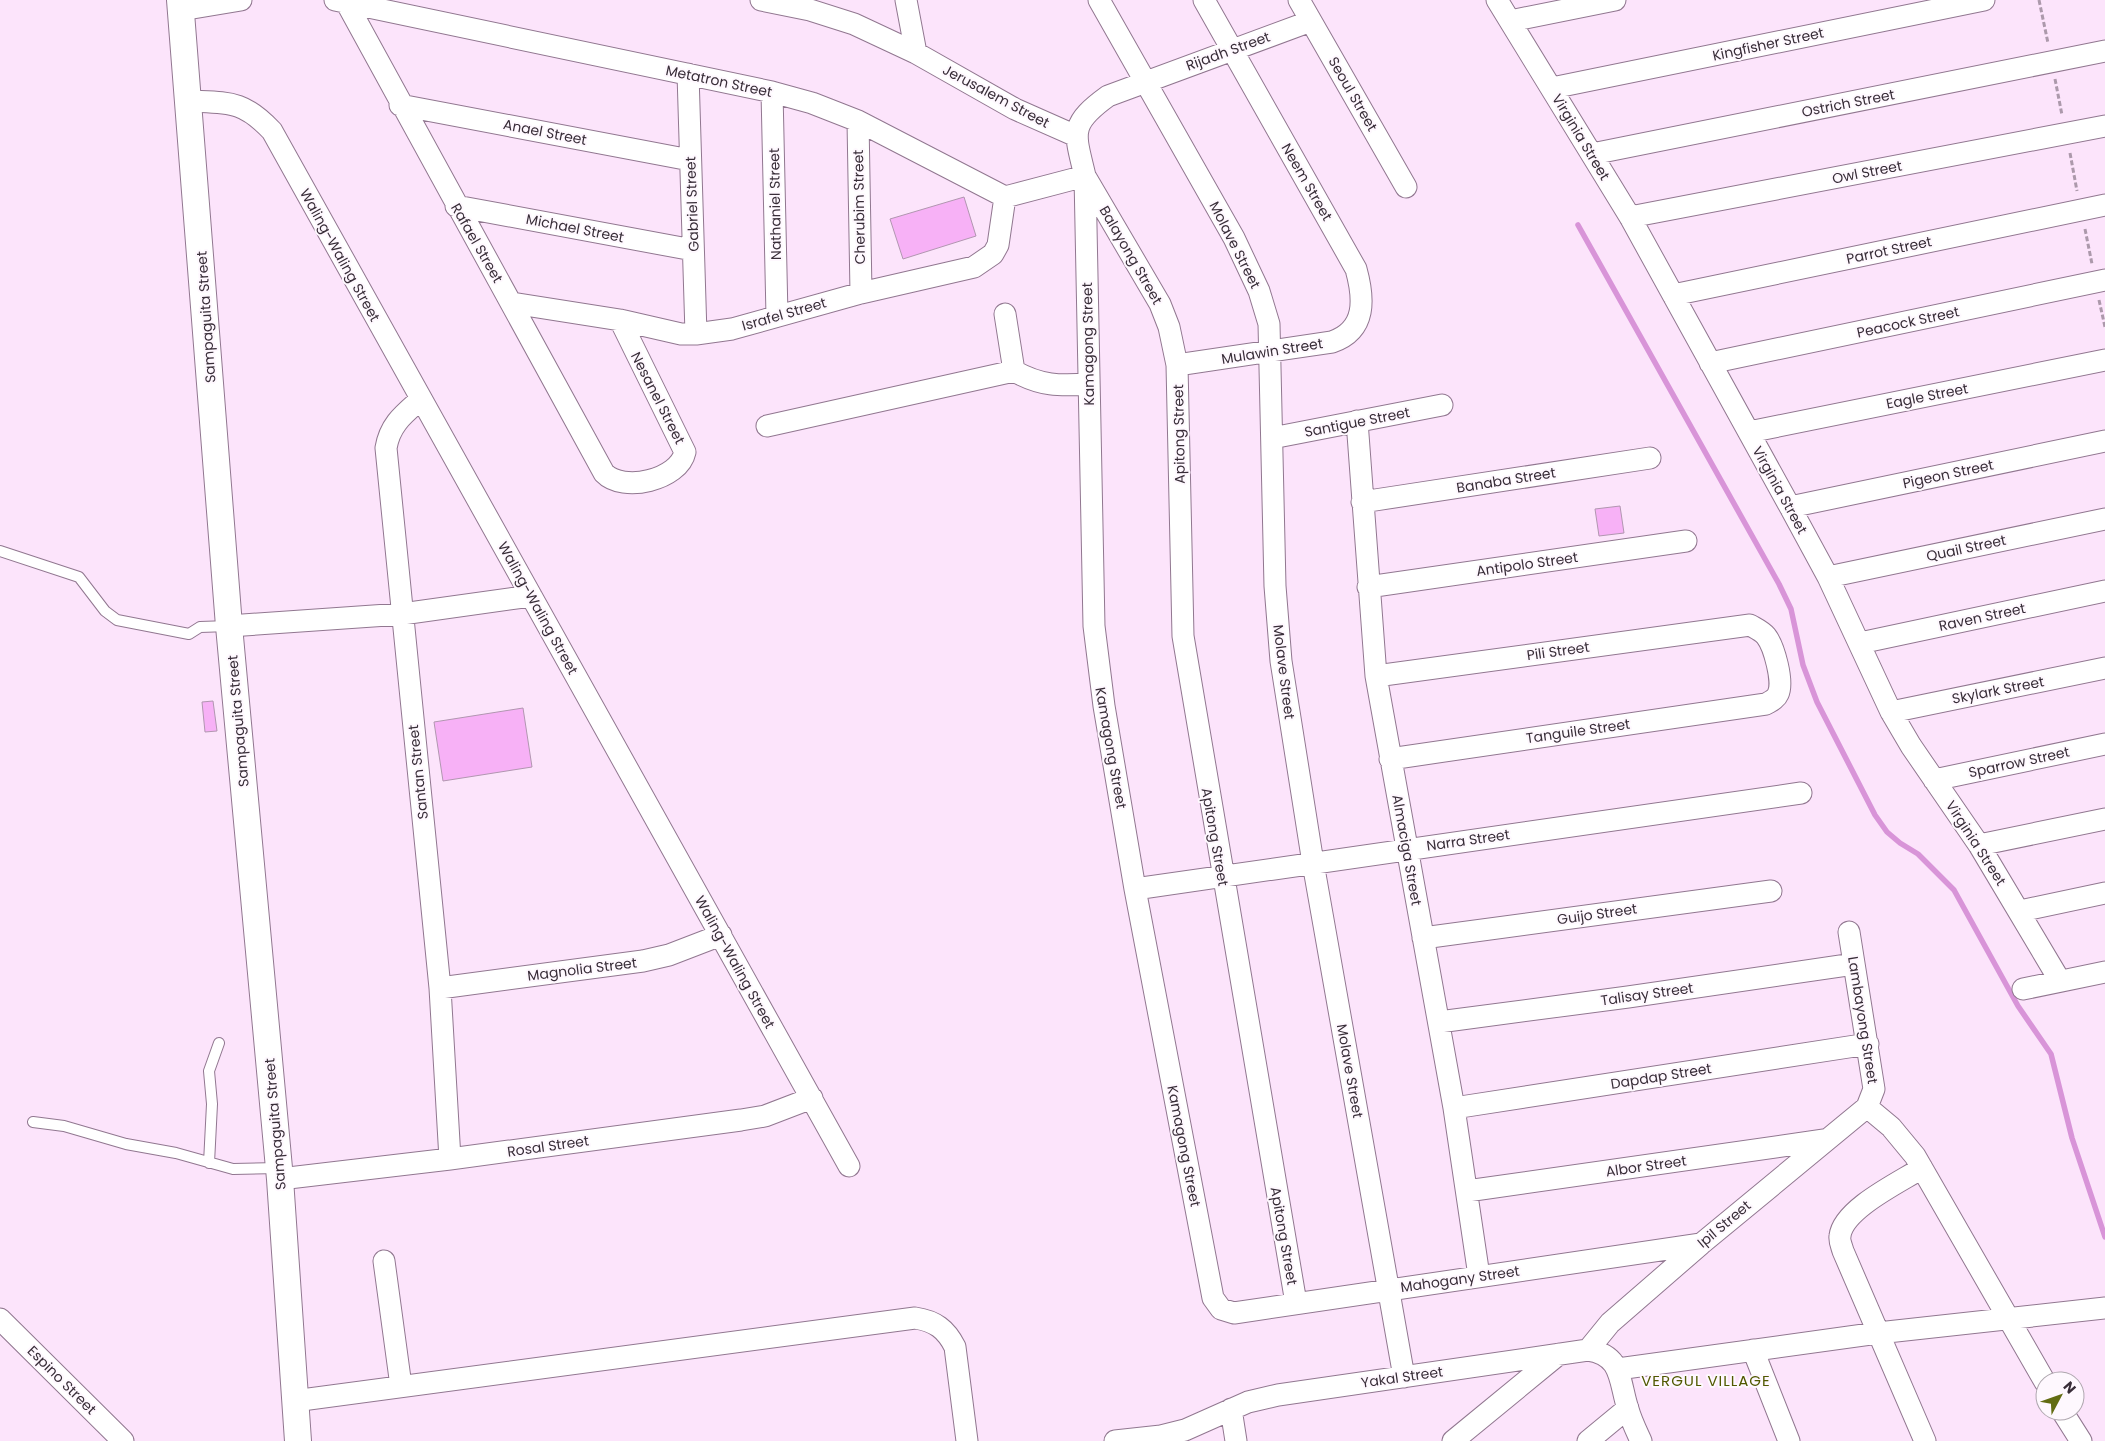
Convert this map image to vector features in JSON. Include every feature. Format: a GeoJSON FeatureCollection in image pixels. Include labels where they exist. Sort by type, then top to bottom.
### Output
{"type":"FeatureCollection","features":[{"type":"Feature","properties":{"kind":"street"},"geometry":{"type":"LineString","coordinates":[[181,5],[241,0]]}},
{"type":"Feature","properties":{"kind":"street","name":"Jerusalem Street"},"geometry":{"type":"LineString","coordinates":[[761,0],[810,10],[854,24],[916,53],[1015,108],[1076,136]]}},
{"type":"Feature","properties":{"kind":"street"},"geometry":{"type":"LineString","coordinates":[[906,0],[916,53]]}},
{"type":"Feature","properties":{"kind":"street","name":"Molave Street"},"geometry":{"type":"LineString","coordinates":[[1098,0],[1247,262],[1259,291],[1269,324],[1275,586],[1278,633],[1313,863],[1404,1377]]}},
{"type":"Feature","properties":{"kind":"street","name":"Neem Street"},"geometry":{"type":"LineString","coordinates":[[1204,0],[1356,269],[1362,290],[1362,308],[1359,320]]}},
{"type":"Feature","properties":{"kind":"street","name":"Seoul Street"},"geometry":{"type":"LineString","coordinates":[[1299,0],[1406,187]]}},
{"type":"Feature","properties":{"kind":"street","name":"Virginia Street"},"geometry":{"type":"LineString","coordinates":[[1497,0],[1630,218],[1790,506],[1828,577],[1891,712],[1934,780],[1980,845],[2060,981]]}},
{"type":"Feature","properties":{"kind":"street"},"geometry":{"type":"LineString","coordinates":[[1510,21],[1615,0]]}},
{"type":"Feature","properties":{"kind":"street","name":"Kingfisher Street"},"geometry":{"type":"LineString","coordinates":[[1552,88],[1984,0]]}},
{"type":"Feature","properties":{"kind":"street","name":"Metatron Street"},"geometry":{"type":"LineString","coordinates":[[340,1],[772,92],[858,121],[1005,196]]}},
{"type":"Feature","properties":{"kind":"street","name":"Rafael Street"},"geometry":{"type":"LineString","coordinates":[[340,1],[512,303],[604,473],[612,480]]}},
{"type":"Feature","properties":{"kind":"street","name":"Sampaguita Street"},"geometry":{"type":"LineString","coordinates":[[181,5],[229,626],[280,1173],[298,1441]]}},
{"type":"Feature","properties":{"kind":"street","name":"Rijadh Street"},"geometry":{"type":"LineString","coordinates":[[1076,136],[1080,120],[1108,96],[1311,21]]}},
{"type":"Feature","properties":{"kind":"street","name":"Ostrich Street"},"geometry":{"type":"LineString","coordinates":[[1592,154],[2105,52]]}},
{"type":"Feature","properties":{"kind":"street","name":"Gabriel Street"},"geometry":{"type":"LineString","coordinates":[[688,74],[696,334]]}},
{"type":"Feature","properties":{"kind":"street","name":"Nathaniel Street"},"geometry":{"type":"LineString","coordinates":[[772,92],[777,316]]}},
{"type":"Feature","properties":{"kind":"street","name":"Waling-Waling Street"},"geometry":{"type":"LineString","coordinates":[[189,101],[227,103],[243,106],[258,116],[272,132],[849,1166]]}},
{"type":"Feature","properties":{"kind":"street","name":"Anael Street"},"geometry":{"type":"LineString","coordinates":[[400,104],[690,160]]}},
{"type":"Feature","properties":{"kind":"street","name":"Cherubim Street"},"geometry":{"type":"LineString","coordinates":[[858,121],[861,293]]}},
{"type":"Feature","properties":{"kind":"street","name":"Owl Street"},"geometry":{"type":"LineString","coordinates":[[1630,218],[2105,126]]}},
{"type":"Feature","properties":{"kind":"street"},"geometry":{"type":"LineString","coordinates":[[1005,196],[1085,176],[1076,136]]}},
{"type":"Feature","properties":{"kind":"street","name":"Balayong Street"},"geometry":{"type":"LineString","coordinates":[[1085,176],[1160,304],[1169,327],[1177,365]]}},
{"type":"Feature","properties":{"kind":"street","name":"Kamagong Street"},"geometry":{"type":"LineString","coordinates":[[1085,176],[1094,626],[1098,664],[1136,889],[1213,1298],[1221,1309]]}},
{"type":"Feature","properties":{"kind":"street","name":"Israfel Street"},"geometry":{"type":"LineString","coordinates":[[512,303],[620,320],[660,331],[696,334],[732,329],[861,293],[974,267],[983,263],[993,254],[998,245],[1005,196]]}},
{"type":"Feature","properties":{"kind":"street","name":"Parrot Street"},"geometry":{"type":"LineString","coordinates":[[1673,295],[2105,205]]}},
{"type":"Feature","properties":{"kind":"street","name":"Michael Street"},"geometry":{"type":"LineString","coordinates":[[456,206],[693,250]]}},
{"type":"Feature","properties":{"kind":"street","name":"Peacock Street"},"geometry":{"type":"LineString","coordinates":[[1710,363],[2100,281]]}},
{"type":"Feature","properties":{"kind":"street"},"geometry":{"type":"LineString","coordinates":[[1006,314],[1014,371]]}},
{"type":"Feature","properties":{"kind":"street","name":"Nesanel Street"},"geometry":{"type":"LineString","coordinates":[[612,480],[630,483],[667,475],[679,465],[685,452],[620,320]]}},
{"type":"Feature","properties":{"kind":"street","name":"Mulawin Street"},"geometry":{"type":"LineString","coordinates":[[1177,365],[1271,352],[1342,339],[1359,320]]}},
{"type":"Feature","properties":{"kind":"street","name":"Eagle Street"},"geometry":{"type":"LineString","coordinates":[[1748,432],[2105,360]]}},
{"type":"Feature","properties":{"kind":"street","name":"Apitong Street"},"geometry":{"type":"LineString","coordinates":[[1177,365],[1183,636],[1222,877],[1296,1304]]}},
{"type":"Feature","properties":{"kind":"street"},"geometry":{"type":"LineString","coordinates":[[768,426],[1014,371],[1039,383],[1063,386],[1089,384]]}},
{"type":"Feature","properties":{"kind":"street","name":"Santan Street"},"geometry":{"type":"LineString","coordinates":[[421,400],[396,422],[389,434],[386,448],[440,988],[450,1159]]}},
{"type":"Feature","properties":{"kind":"street","name":"Santigue Street"},"geometry":{"type":"LineString","coordinates":[[1272,438],[1442,405]]}},
{"type":"Feature","properties":{"kind":"street","name":"Almaciga Street"},"geometry":{"type":"LineString","coordinates":[[1357,421],[1376,676],[1454,1108],[1479,1276]]}},
{"type":"Feature","properties":{"kind":"street","name":"Pigeon Street"},"geometry":{"type":"LineString","coordinates":[[1790,506],[2105,441]]}},
{"type":"Feature","properties":{"kind":"street","name":"Banaba Street"},"geometry":{"type":"LineString","coordinates":[[1362,502],[1650,458]]}},
{"type":"Feature","properties":{"kind":"street","name":"Quail Street"},"geometry":{"type":"LineString","coordinates":[[1828,577],[2105,519]]}},
{"type":"Feature","properties":{"kind":"street","name":"Antipolo Street"},"geometry":{"type":"LineString","coordinates":[[1368,587],[1686,541]]}},
{"type":"Feature","properties":{"kind":"street","name":"Raven Street"},"geometry":{"type":"LineString","coordinates":[[1860,643],[2105,591]]}},
{"type":"Feature","properties":{"kind":"street"},"geometry":{"type":"LineString","coordinates":[[229,626],[402,614],[531,596]]}},
{"type":"Feature","properties":{"kind":"street","name":"Pili Street"},"geometry":{"type":"LineString","coordinates":[[1376,676],[1750,625],[1759,630],[1770,644],[1780,685],[1778,694],[1766,704]]}},
{"type":"Feature","properties":{"kind":"street","name":"Skylark Street"},"geometry":{"type":"LineString","coordinates":[[1891,712],[2105,668]]}},
{"type":"Feature","properties":{"kind":"street","name":"Tanguile Street"},"geometry":{"type":"LineString","coordinates":[[1390,759],[1766,704]]}},
{"type":"Feature","properties":{"kind":"street","name":"Sparrow Street"},"geometry":{"type":"LineString","coordinates":[[1934,780],[2105,744]]}},
{"type":"Feature","properties":{"kind":"street","name":"Narra Street"},"geometry":{"type":"LineString","coordinates":[[1136,889],[1407,848],[1801,793]]}},
{"type":"Feature","properties":{"kind":"street"},"geometry":{"type":"LineString","coordinates":[[1980,845],[2105,819]]}},
{"type":"Feature","properties":{"kind":"street","name":"Guijo Street"},"geometry":{"type":"LineString","coordinates":[[1423,938],[1771,891]]}},
{"type":"Feature","properties":{"kind":"street"},"geometry":{"type":"LineString","coordinates":[[2020,911],[2105,893]]}},
{"type":"Feature","properties":{"kind":"street","name":"Lambayong Street"},"geometry":{"type":"LineString","coordinates":[[1849,932],[1874,1089],[1867,1107]]}},
{"type":"Feature","properties":{"kind":"street","name":"Magnolia Street"},"geometry":{"type":"LineString","coordinates":[[440,988],[643,961],[669,955],[721,935]]}},
{"type":"Feature","properties":{"kind":"street","name":"Talisay Street"},"geometry":{"type":"LineString","coordinates":[[1439,1022],[1628,998],[1854,964]]}},
{"type":"Feature","properties":{"kind":"street"},"geometry":{"type":"LineString","coordinates":[[2023,989],[2105,972]]}},
{"type":"Feature","properties":{"kind":"street","name":"Dapdap Street"},"geometry":{"type":"LineString","coordinates":[[1454,1108],[1868,1044]]}},
{"type":"Feature","properties":{"kind":"street","name":"Rosal Street"},"geometry":{"type":"LineString","coordinates":[[280,1173],[450,1159],[765,1116],[812,1098]]}},
{"type":"Feature","properties":{"kind":"street"},"geometry":{"type":"LineString","coordinates":[[1867,1107],[1905,1142],[1922,1168],[2039,1371]]}},
{"type":"Feature","properties":{"kind":"street","name":"Ipil Street"},"geometry":{"type":"LineString","coordinates":[[1588,1350],[1610,1323],[1700,1244],[1824,1140],[1867,1107]]}},
{"type":"Feature","properties":{"kind":"street","name":"Albor Street"},"geometry":{"type":"LineString","coordinates":[[1467,1192],[1824,1140]]}},
{"type":"Feature","properties":{"kind":"street"},"geometry":{"type":"LineString","coordinates":[[1922,1168],[1863,1205],[1843,1225],[1839,1237],[1843,1251],[1924,1441]]}},
{"type":"Feature","properties":{"kind":"street","name":"Mahogany Street"},"geometry":{"type":"LineString","coordinates":[[1221,1309],[1234,1313],[1700,1244]]}},
{"type":"Feature","properties":{"kind":"street"},"geometry":{"type":"LineString","coordinates":[[384,1261],[401,1386]]}},
{"type":"Feature","properties":{"kind":"street"},"geometry":{"type":"LineString","coordinates":[[1641,1441],[1628,1408],[1618,1369],[1878,1332],[2105,1308]]}},
{"type":"Feature","properties":{"kind":"street"},"geometry":{"type":"LineString","coordinates":[[294,1401],[915,1318],[930,1320],[941,1327],[955,1347],[967,1441]]}},
{"type":"Feature","properties":{"kind":"street","name":"Espino Street"},"geometry":{"type":"LineString","coordinates":[[0,1319],[124,1441]]}},
{"type":"Feature","properties":{"kind":"street","name":"Yakal Street"},"geometry":{"type":"LineString","coordinates":[[1115,1441],[1186,1430],[1248,1402],[1278,1395],[1559,1353],[1588,1350],[1606,1355],[1618,1369]]}},
{"type":"Feature","properties":{"kind":"street"},"geometry":{"type":"LineString","coordinates":[[1753,1350],[1789,1441]]}},
{"type":"Feature","properties":{"kind":"street"},"geometry":{"type":"LineString","coordinates":[[1453,1441],[1559,1353]]}},
{"type":"Feature","properties":{"kind":"street"},"geometry":{"type":"LineString","coordinates":[[1588,1441],[1628,1408]]}},
{"type":"Feature","properties":{"kind":"street"},"geometry":{"type":"LineString","coordinates":[[1231,1410],[1236,1441]]}},
{"type":"Feature","properties":{"kind":"street"},"geometry":{"type":"LineString","coordinates":[[2068,1421],[2081,1441]]}},
{"type":"Feature","properties":{"kind":"lane"},"geometry":{"type":"LineString","coordinates":[[0,551],[78,577],[105,611],[118,620],[190,634],[200,627],[229,626]]}},
{"type":"Feature","properties":{"kind":"lane"},"geometry":{"type":"LineString","coordinates":[[209,1163],[212,1104],[209,1071],[219,1043]]}},
{"type":"Feature","properties":{"kind":"lane"},"geometry":{"type":"LineString","coordinates":[[33,1122],[64,1126],[233,1169],[280,1173]]}},
{"type":"Feature","properties":{"kind":"path"},"geometry":{"type":"LineString","coordinates":[[2039,0],[2081,210],[2100,281],[2105,328]]}},
{"type":"Feature","properties":{"kind":"building"},"geometry":{"type":"Polygon","coordinates":[[[964,197],[976,236],[903,259],[890,219],[964,197]]]}},
{"type":"Feature","properties":{"kind":"building"},"geometry":{"type":"Polygon","coordinates":[[[1620,506],[1624,533],[1599,536],[1595,509],[1620,506]]]}},
{"type":"Feature","properties":{"kind":"building"},"geometry":{"type":"Polygon","coordinates":[[[213,701],[217,731],[205,732],[202,702],[213,701]]]}},
{"type":"Feature","properties":{"kind":"building"},"geometry":{"type":"Polygon","coordinates":[[[523,708],[532,767],[443,781],[434,722],[523,708]]]}},
{"type":"Feature","properties":{"kind":"waterway"},"geometry":{"type":"LineString","coordinates":[[1578,225],[1779,584],[1791,609],[1803,665],[1817,702],[1875,815],[1887,832],[1918,854],[1954,890],[2018,1006],[2051,1054],[2072,1138],[2105,1237]]}},
{"type":"Feature","properties":{"kind":"district","name":"VERGUL VILLAGE"},"geometry":{"type":"Point","coordinates":[1706,1380]}}]}
